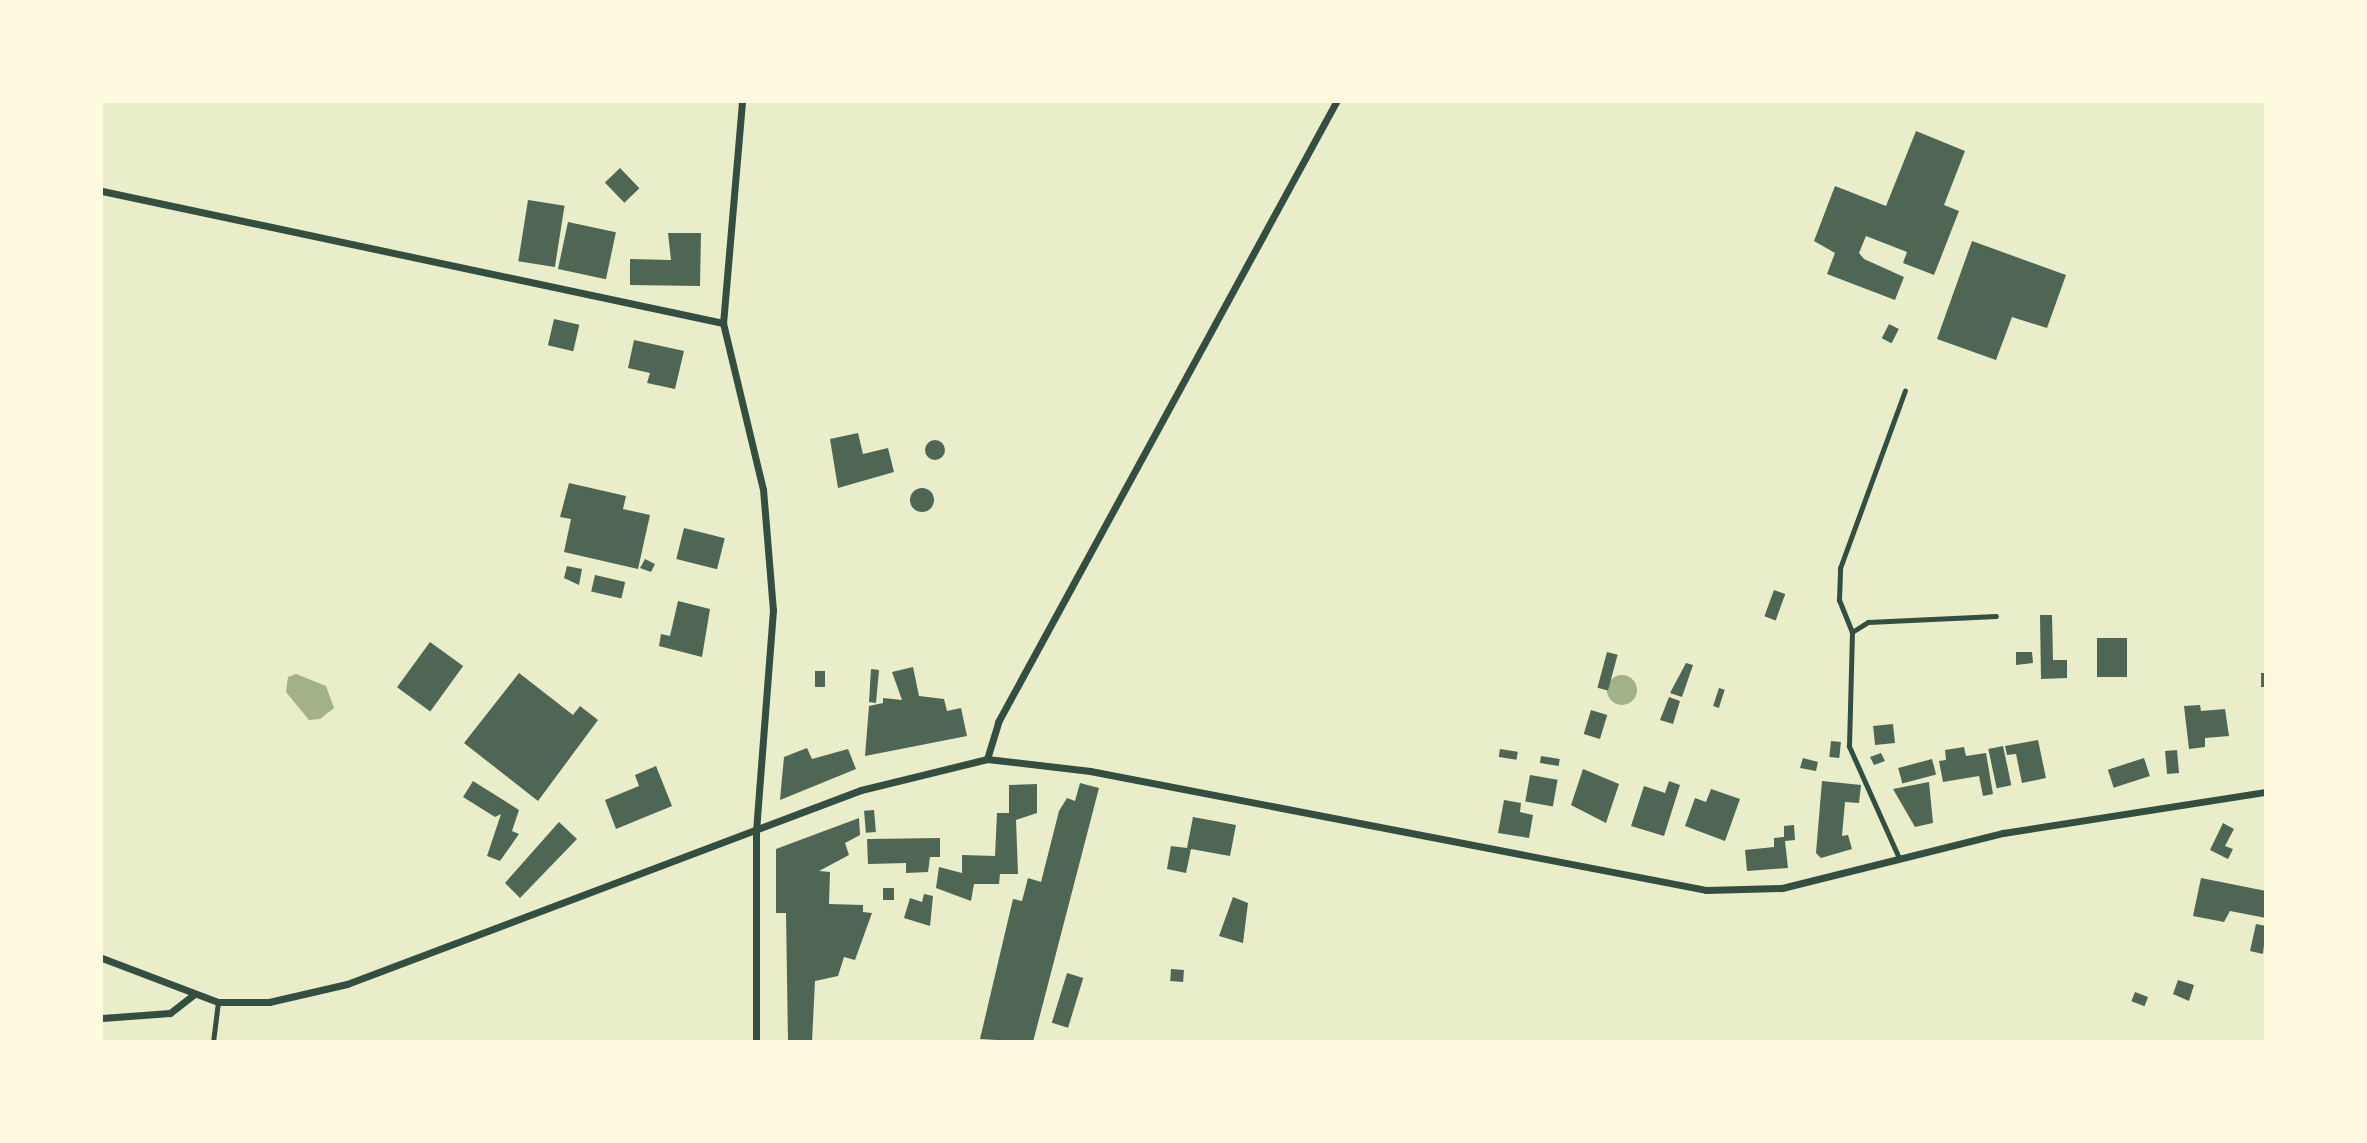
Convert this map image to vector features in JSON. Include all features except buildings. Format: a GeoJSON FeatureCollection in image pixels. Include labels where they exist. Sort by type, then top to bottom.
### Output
{"type":"FeatureCollection","features":[{"type":"Feature","properties":{"kind":"street"},"geometry":{"type":"LineString","coordinates":[[742,102],[723,323],[763,489],[771,565],[756,829],[756,1041]]}},
{"type":"Feature","properties":{"kind":"street"},"geometry":{"type":"LineString","coordinates":[[987,759],[998,722],[1336,102]]}},
{"type":"Feature","properties":{"kind":"street"},"geometry":{"type":"LineString","coordinates":[[102,191],[723,323]]}},
{"type":"Feature","properties":{"kind":"street"},"geometry":{"type":"LineString","coordinates":[[102,958],[193,995],[218,1002],[270,1002],[347,984],[756,829],[920,771],[987,759],[1090,771],[1706,890],[1783,888],[2003,832],[2266,792]]}},
{"type":"Feature","properties":{"kind":"street"},"geometry":{"type":"LineString","coordinates":[[102,1018],[170,1013],[193,995]]}},
{"type":"Feature","properties":{"kind":"lane"},"geometry":{"type":"LineString","coordinates":[[1899,858],[1849,746],[1852,632],[1839,600],[1840,568],[1905,390]]}},
{"type":"Feature","properties":{"kind":"lane"},"geometry":{"type":"LineString","coordinates":[[1852,632],[1868,622],[1996,616]]}},
{"type":"Feature","properties":{"kind":"lane"},"geometry":{"type":"LineString","coordinates":[[213,1041],[218,1002]]}},
{"type":"Feature","properties":{"kind":"shaded area"},"geometry":{"type":"Polygon","coordinates":[[[296,674],[326,686],[334,708],[320,719],[309,720],[286,692],[288,677],[296,674]]]}},
{"type":"Feature","properties":{"kind":"shaded area"},"geometry":{"type":"Polygon","coordinates":[[[1622,675],[1633,679],[1637,690],[1633,701],[1622,705],[1611,701],[1607,690],[1611,679],[1622,675]]]}}]}
